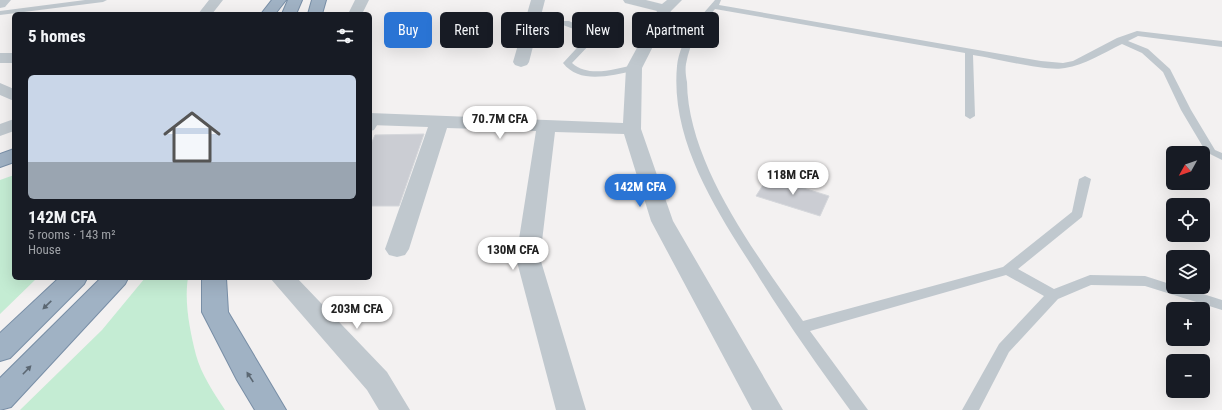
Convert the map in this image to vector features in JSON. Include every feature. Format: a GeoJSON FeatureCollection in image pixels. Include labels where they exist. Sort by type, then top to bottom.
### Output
{"type":"FeatureCollection","features":[{"type":"Feature","properties":{"kind":"highway"},"geometry":{"type":"LineString","coordinates":[[270,12],[279,0]]}},
{"type":"Feature","properties":{"kind":"highway"},"geometry":{"type":"LineString","coordinates":[[290,12],[295,0]]}},
{"type":"Feature","properties":{"kind":"highway"},"geometry":{"type":"LineString","coordinates":[[0,161],[12,156]]}},
{"type":"Feature","properties":{"kind":"highway"},"geometry":{"type":"LineString","coordinates":[[0,350],[73,280]]}},
{"type":"Feature","properties":{"kind":"highway"},"geometry":{"type":"LineString","coordinates":[[0,398],[114,280]]}},
{"type":"Feature","properties":{"kind":"highway"},"geometry":{"type":"LineString","coordinates":[[214,280],[215,312],[247,372],[271,410]]}},
{"type":"Feature","properties":{"kind":"street"},"geometry":{"type":"LineString","coordinates":[[0,4],[4,0]]}},
{"type":"Feature","properties":{"kind":"street"},"geometry":{"type":"LineString","coordinates":[[207,12],[216,0]]}},
{"type":"Feature","properties":{"kind":"street"},"geometry":{"type":"LineString","coordinates":[[355,12],[362,0]]}},
{"type":"Feature","properties":{"kind":"street"},"geometry":{"type":"LineString","coordinates":[[521,62],[538,0]]}},
{"type":"Feature","properties":{"kind":"street"},"geometry":{"type":"LineString","coordinates":[[630,0],[670,5],[634,68],[632,129],[662,221],[768,410]]}},
{"type":"Feature","properties":{"kind":"street"},"geometry":{"type":"LineString","coordinates":[[0,58],[12,58]]}},
{"type":"Feature","properties":{"kind":"street"},"geometry":{"type":"LineString","coordinates":[[0,83],[12,79]]}},
{"type":"Feature","properties":{"kind":"street"},"geometry":{"type":"LineString","coordinates":[[0,88],[12,95]]}},
{"type":"Feature","properties":{"kind":"street"},"geometry":{"type":"LineString","coordinates":[[372,122],[439,122],[632,129]]}},
{"type":"Feature","properties":{"kind":"street"},"geometry":{"type":"LineString","coordinates":[[397,248],[439,122]]}},
{"type":"Feature","properties":{"kind":"street"},"geometry":{"type":"LineString","coordinates":[[0,130],[12,125]]}},
{"type":"Feature","properties":{"kind":"street"},"geometry":{"type":"LineString","coordinates":[[546,126],[528,258],[571,410]]}},
{"type":"Feature","properties":{"kind":"street"},"geometry":{"type":"LineString","coordinates":[[284,280],[377,381],[395,410]]}},
{"type":"Feature","properties":{"kind":"lane"},"geometry":{"type":"LineString","coordinates":[[0,13],[103,0]]}},
{"type":"Feature","properties":{"kind":"lane"},"geometry":{"type":"LineString","coordinates":[[860,410],[799,328],[733,229],[707,180],[692,144],[682,92],[682,74],[690,36],[716,3],[969,52],[1063,66],[1076,63],[1120,40],[1137,33],[1222,44]]}},
{"type":"Feature","properties":{"kind":"lane"},"geometry":{"type":"LineString","coordinates":[[566,22],[591,34],[591,38],[567,63],[572,69],[584,73],[594,74],[634,68]]}},
{"type":"Feature","properties":{"kind":"lane"},"geometry":{"type":"LineString","coordinates":[[1120,40],[1145,51],[1167,71],[1186,110],[1211,152],[1222,157]]}},
{"type":"Feature","properties":{"kind":"lane"},"geometry":{"type":"LineString","coordinates":[[969,52],[970,116]]}},
{"type":"Feature","properties":{"kind":"lane"},"geometry":{"type":"LineString","coordinates":[[799,328],[1008,270],[1078,214],[1085,179]]}},
{"type":"Feature","properties":{"kind":"lane"},"geometry":{"type":"LineString","coordinates":[[1008,270],[1053,295]]}},
{"type":"Feature","properties":{"kind":"lane"},"geometry":{"type":"LineString","coordinates":[[970,410],[1004,348],[1053,295],[1090,280],[1145,281],[1222,305]]}},
{"type":"Feature","properties":{"kind":"green space"},"geometry":{"type":"Polygon","coordinates":[[[12,176],[12,280],[35,280],[0,314],[0,180],[12,176]]]}},
{"type":"Feature","properties":{"kind":"green space"},"geometry":{"type":"Polygon","coordinates":[[[143,280],[188,280],[187,307],[198,362],[204,376],[225,410],[20,410],[102,330],[143,280]]]}},
{"type":"Feature","properties":{"kind":"building"},"geometry":{"type":"Polygon","coordinates":[[[424,134],[399,206],[372,206],[372,142],[375,135],[424,134]]]}},
{"type":"Feature","properties":{"kind":"building"},"geometry":{"type":"Polygon","coordinates":[[[768,177],[829,196],[820,216],[756,196],[768,177]]]}}]}
